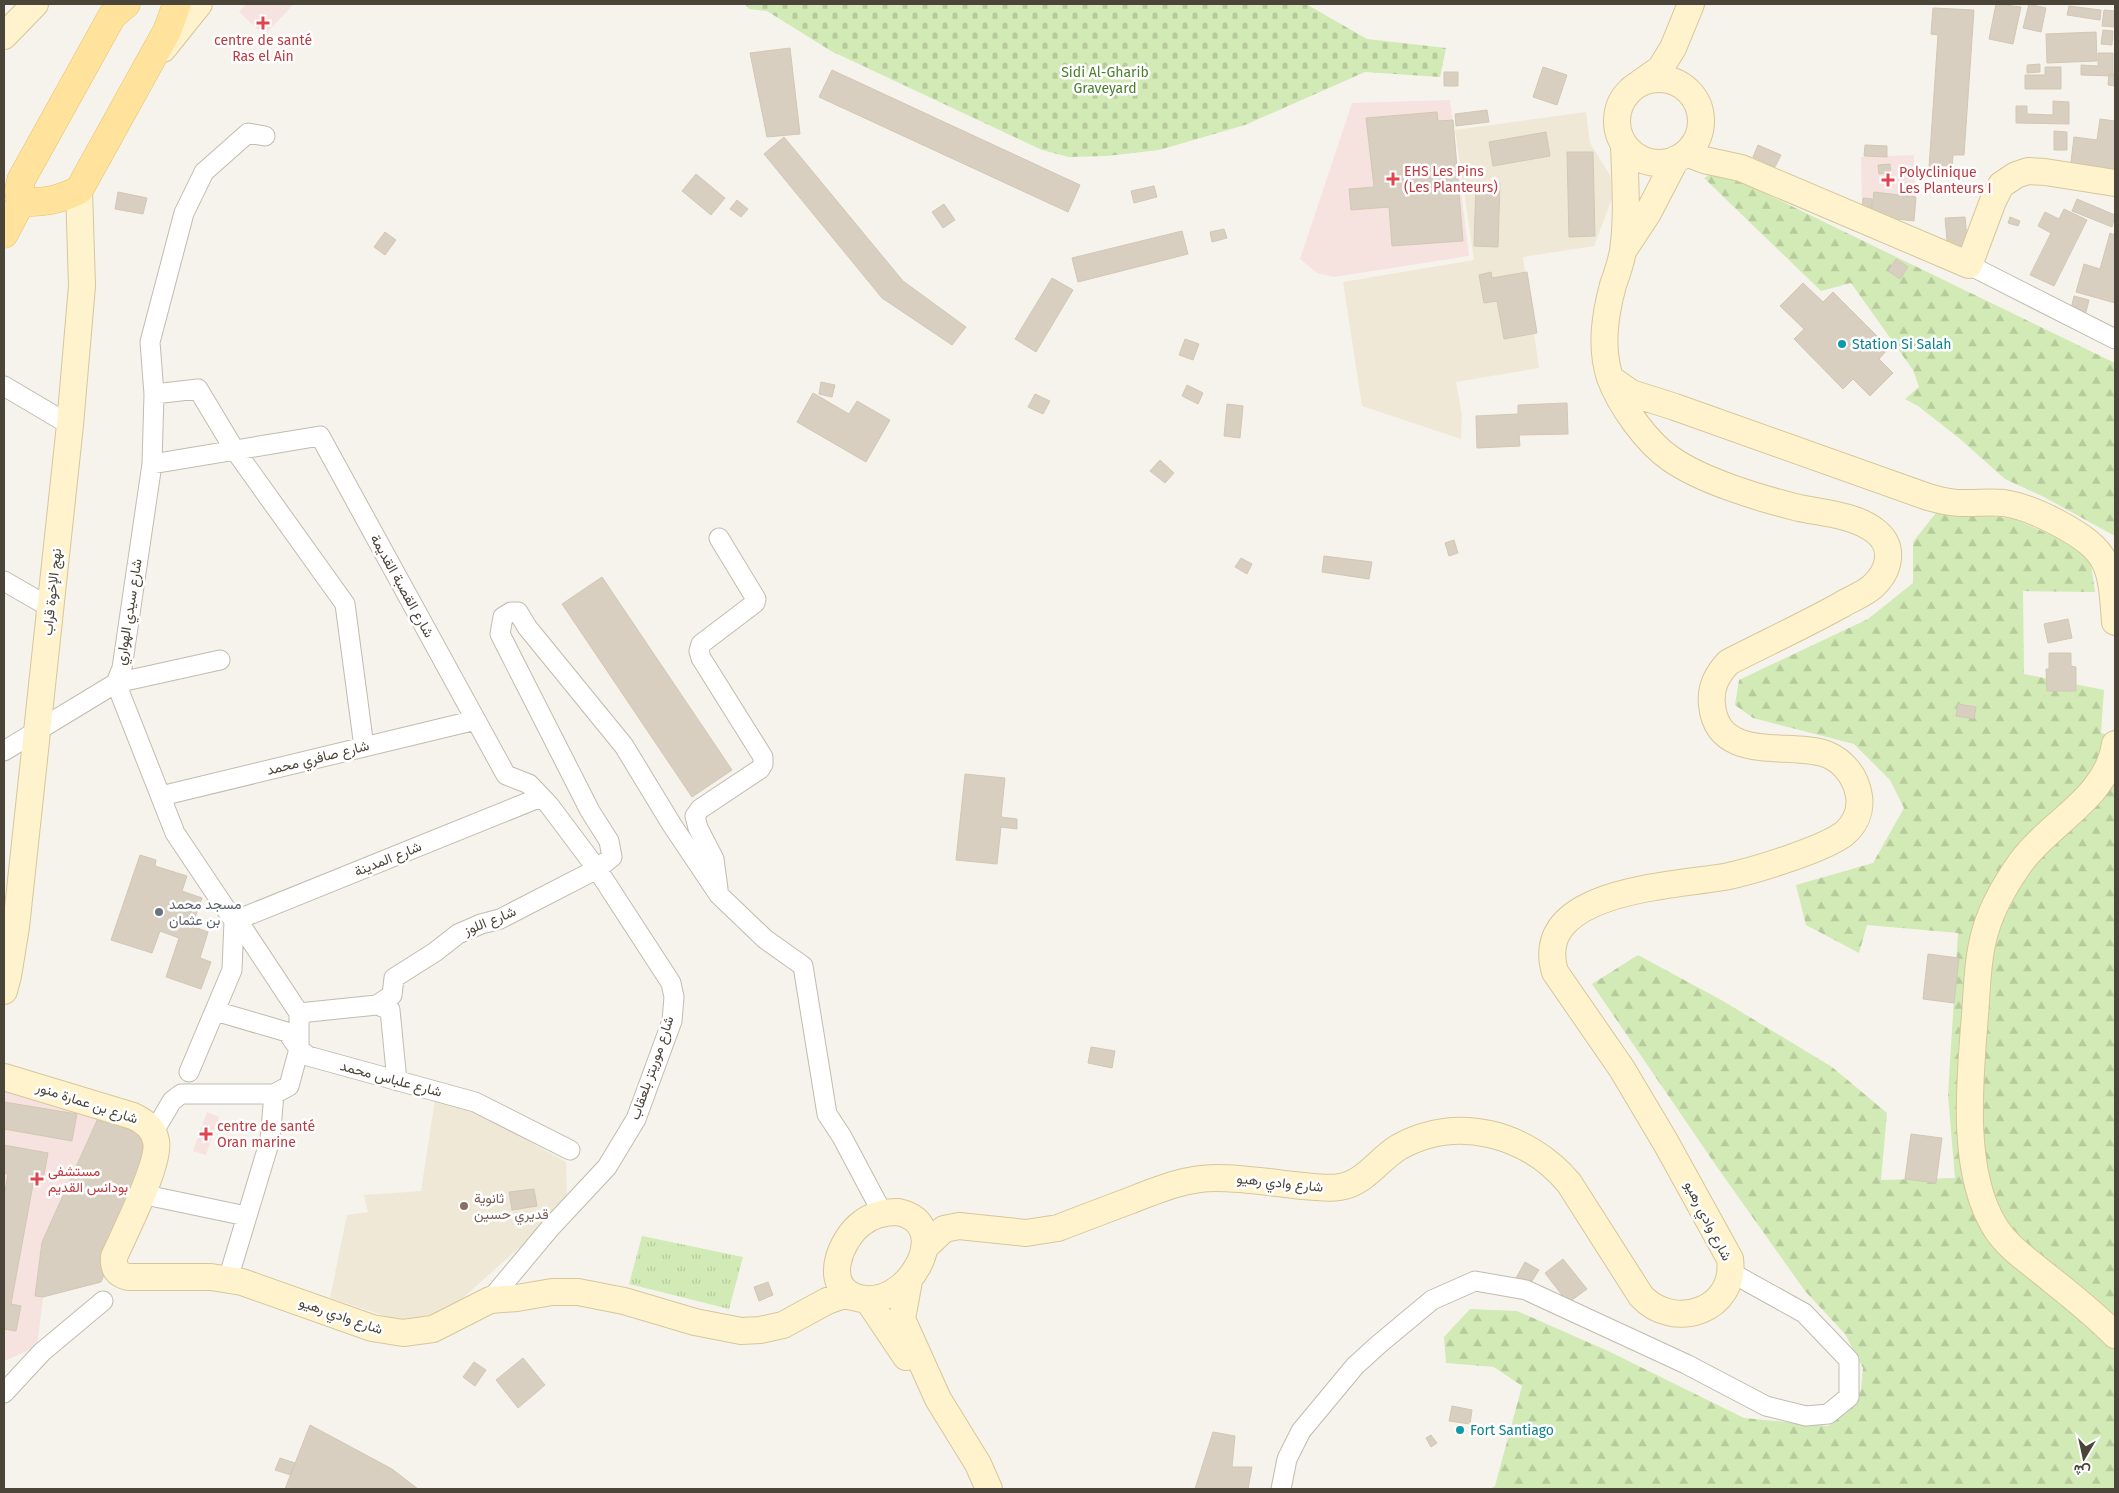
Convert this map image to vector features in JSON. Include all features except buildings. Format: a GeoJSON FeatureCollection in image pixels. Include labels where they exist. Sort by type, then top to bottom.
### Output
{"type":"FeatureCollection","features":[{"type":"Feature","properties":{"kind":"main road"},"geometry":{"type":"LineString","coordinates":[[4,234],[21,202],[19,191],[21,180],[112,16],[126,4]]}},
{"type":"Feature","properties":{"kind":"main road"},"geometry":{"type":"LineString","coordinates":[[21,202],[41,203],[62,199],[79,190],[167,31],[178,4]]}},
{"type":"Feature","properties":{"kind":"street"},"geometry":{"type":"LineString","coordinates":[[4,36],[35,4]]}},
{"type":"Feature","properties":{"kind":"street"},"geometry":{"type":"LineString","coordinates":[[144,73],[199,4]]}},
{"type":"Feature","properties":{"kind":"street"},"geometry":{"type":"LineString","coordinates":[[1688,12],[1673,48],[1660,69],[1629,92],[1621,103],[1617,117],[1619,131],[1624,144],[1625,193],[1623,251],[1608,303],[1604,328],[1605,356],[1611,379],[1631,394],[1675,407],[1928,497],[1950,502],[2002,503],[2020,506],[2038,513],[2085,538],[2096,548],[2109,571],[2115,622]]}},
{"type":"Feature","properties":{"kind":"street"},"geometry":{"type":"LineString","coordinates":[[1623,251],[1648,213],[1681,156],[1696,140],[1698,112],[1687,68],[1688,12]]}},
{"type":"Feature","properties":{"kind":"street"},"geometry":{"type":"LineString","coordinates":[[1640,83],[1652,79],[1665,79],[1677,83],[1688,90],[1698,112],[1741,168]]}},
{"type":"Feature","properties":{"kind":"street","name":"شارع سيدي الهواري"},"geometry":{"type":"LineString","coordinates":[[265,136],[248,133],[204,172],[184,213],[150,342],[154,394],[152,464],[122,668],[116,682],[175,833],[234,921],[244,930],[300,1013]]}},
{"type":"Feature","properties":{"kind":"street"},"geometry":{"type":"LineString","coordinates":[[1624,144],[1642,159],[1653,162],[1665,162],[1681,156],[1741,168],[1969,265],[2115,339]]}},
{"type":"Feature","properties":{"kind":"street"},"geometry":{"type":"LineString","coordinates":[[1969,265],[2001,185],[2016,175],[2028,171],[2044,172],[2115,183]]}},
{"type":"Feature","properties":{"kind":"street","name":"نهج الإخوة قراب"},"geometry":{"type":"LineString","coordinates":[[4,991],[8,976],[10,926],[38,730],[70,425],[82,286],[79,190]]}},
{"type":"Feature","properties":{"kind":"street","name":"شارع وادي رهيو"},"geometry":{"type":"LineString","coordinates":[[924,1248],[944,1229],[951,1227],[966,1226],[1034,1232],[1058,1228],[1162,1188],[1202,1178],[1230,1178],[1325,1188],[1342,1187],[1358,1181],[1398,1148],[1412,1141],[1442,1132],[1474,1131],[1520,1144],[1534,1151],[1559,1171],[1641,1296],[1653,1308],[1678,1315],[1692,1314],[1717,1300],[1729,1283],[1732,1273],[1730,1259],[1666,1143],[1622,1069],[1555,972],[1551,960],[1552,946],[1556,934],[1570,919],[1595,903],[1634,890],[1730,875],[1762,867],[1822,845],[1844,834],[1853,825],[1859,813],[1858,785],[1841,762],[1825,754],[1807,750],[1767,749],[1737,741],[1724,732],[1712,710],[1711,697],[1713,684],[1719,672],[1729,662],[1818,618],[1871,588],[1884,571],[1890,554],[1885,542],[1876,531],[1865,524],[1851,519],[1777,503],[1694,472],[1670,459],[1654,446],[1638,426],[1623,404],[1611,379]]}},
{"type":"Feature","properties":{"kind":"street"},"geometry":{"type":"LineString","coordinates":[[4,386],[70,425]]}},
{"type":"Feature","properties":{"kind":"street"},"geometry":{"type":"LineString","coordinates":[[154,394],[198,389],[234,449],[345,604],[364,747]]}},
{"type":"Feature","properties":{"kind":"street","name":"شارع القصبة القديمة"},"geometry":{"type":"LineString","coordinates":[[152,464],[320,436],[506,775],[529,784],[541,797]]}},
{"type":"Feature","properties":{"kind":"street"},"geometry":{"type":"LineString","coordinates":[[719,538],[756,599],[755,603],[702,644],[699,651],[700,658],[763,757],[763,764],[760,769],[700,809],[695,816],[698,828],[714,859],[719,895]]}},
{"type":"Feature","properties":{"kind":"street"},"geometry":{"type":"LineString","coordinates":[[5,584],[51,608]]}},
{"type":"Feature","properties":{"kind":"street"},"geometry":{"type":"LineString","coordinates":[[597,869],[612,857],[609,842],[590,811],[500,634],[503,617],[511,612],[518,612],[527,627],[624,746],[672,825],[719,895],[765,938],[803,966],[827,1114],[894,1214]]}},
{"type":"Feature","properties":{"kind":"street"},"geometry":{"type":"LineString","coordinates":[[4,751],[116,682],[220,660]]}},
{"type":"Feature","properties":{"kind":"street","name":"شارع صافري محمد"},"geometry":{"type":"LineString","coordinates":[[161,796],[476,720]]}},
{"type":"Feature","properties":{"kind":"street"},"geometry":{"type":"LineString","coordinates":[[2115,744],[2108,771],[2100,783],[2036,843],[2010,878],[1990,917],[1983,940],[1979,969],[1970,1088],[1974,1165],[1980,1197],[1995,1228],[2015,1252],[2115,1335]]}},
{"type":"Feature","properties":{"kind":"street","name":"شارع موريتز بلعقاب"},"geometry":{"type":"LineString","coordinates":[[490,1300],[551,1227],[608,1167],[636,1119],[672,1022],[674,997],[671,983],[597,869],[541,797]]}},
{"type":"Feature","properties":{"kind":"street","name":"شارع المدينة"},"geometry":{"type":"LineString","coordinates":[[234,921],[541,797]]}},
{"type":"Feature","properties":{"kind":"street","name":"شارع اللوز"},"geometry":{"type":"LineString","coordinates":[[377,1005],[392,995],[394,978],[435,952],[458,934],[481,924],[500,919],[597,869]]}},
{"type":"Feature","properties":{"kind":"street"},"geometry":{"type":"LineString","coordinates":[[189,1072],[232,970],[234,921]]}},
{"type":"Feature","properties":{"kind":"street"},"geometry":{"type":"LineString","coordinates":[[228,1279],[270,1140],[282,1090],[299,1049],[300,1013],[377,1005],[390,1010],[397,1081]]}},
{"type":"Feature","properties":{"kind":"street","name":"شارع علباس محمد"},"geometry":{"type":"LineString","coordinates":[[215,1011],[287,1032],[299,1049],[308,1056],[475,1102],[570,1150]]}},
{"type":"Feature","properties":{"kind":"street","name":"شارع بن عمارة منور"},"geometry":{"type":"LineString","coordinates":[[4,1077],[133,1116],[147,1125],[153,1133],[157,1151],[142,1194],[114,1257]]}},
{"type":"Feature","properties":{"kind":"street"},"geometry":{"type":"LineString","coordinates":[[153,1133],[172,1101],[181,1094],[282,1090]]}},
{"type":"Feature","properties":{"kind":"street"},"geometry":{"type":"LineString","coordinates":[[142,1194],[246,1216]]}},
{"type":"Feature","properties":{"kind":"street","name":"شارع وادي رهيو"},"geometry":{"type":"LineString","coordinates":[[894,1214],[935,1212],[1031,1225],[1084,1218]]}},
{"type":"Feature","properties":{"kind":"street"},"geometry":{"type":"LineString","coordinates":[[909,1281],[887,1295],[864,1299],[846,1292],[838,1277],[837,1268],[842,1247],[851,1233],[863,1222],[894,1214],[919,1223],[925,1239],[924,1248],[918,1268],[909,1281],[902,1319],[938,1399],[978,1464],[989,1489]]}},
{"type":"Feature","properties":{"kind":"street","name":"شارع وادي رهيو"},"geometry":{"type":"LineString","coordinates":[[114,1257],[114,1268],[128,1277],[228,1279],[256,1285],[372,1328],[403,1333],[433,1329],[490,1300],[552,1292],[578,1292],[624,1301],[721,1328],[740,1331],[760,1330],[783,1325],[827,1300],[844,1295],[864,1299]]}},
{"type":"Feature","properties":{"kind":"street"},"geometry":{"type":"LineString","coordinates":[[783,1325],[819,1292],[837,1268]]}},
{"type":"Feature","properties":{"kind":"street"},"geometry":{"type":"LineString","coordinates":[[1281,1489],[1287,1459],[1301,1431],[1355,1366],[1432,1300],[1476,1281],[1526,1290],[1686,1364],[1766,1406],[1806,1416],[1828,1414],[1849,1397],[1849,1360],[1804,1313],[1732,1273]]}},
{"type":"Feature","properties":{"kind":"street"},"geometry":{"type":"LineString","coordinates":[[864,1299],[921,1381],[938,1399]]}},
{"type":"Feature","properties":{"kind":"street"},"geometry":{"type":"LineString","coordinates":[[4,1393],[42,1352],[103,1302]]}},
{"type":"Feature","properties":{"kind":"shaded area","name":"centre de santé Ras el Ain"},"geometry":{"type":"Polygon","coordinates":[[[246,4],[294,4],[264,35],[239,12],[246,4]]]}},
{"type":"Feature","properties":{"kind":"shaded area","name":"EHS Les Pins (Les Planteurs)"},"geometry":{"type":"Polygon","coordinates":[[[1450,100],[1469,256],[1334,277],[1317,273],[1300,259],[1352,103],[1450,100]]]}},
{"type":"Feature","properties":{"kind":"shaded area"},"geometry":{"type":"Polygon","coordinates":[[[1586,112],[1590,143],[1610,175],[1613,196],[1594,246],[1523,257],[1539,368],[1456,382],[1462,415],[1461,439],[1362,406],[1343,282],[1474,260],[1455,130],[1586,112]]]}},
{"type":"Feature","properties":{"kind":"shaded area","name":"Polyclinique Les Planteurs I"},"geometry":{"type":"Polygon","coordinates":[[[1914,155],[1915,203],[1862,204],[1861,157],[1914,155]]]}},
{"type":"Feature","properties":{"kind":"shaded area","name":"مستشفى بودانس القديم"},"geometry":{"type":"Polygon","coordinates":[[[4,1089],[99,1116],[42,1242],[35,1296],[43,1297],[37,1347],[4,1361],[4,1089]]]}},
{"type":"Feature","properties":{"kind":"shaded area","name":"ثانوية قديري حسين"},"geometry":{"type":"Polygon","coordinates":[[[435,1099],[466,1107],[566,1162],[567,1200],[538,1231],[448,1311],[410,1324],[330,1298],[347,1215],[368,1212],[364,1195],[421,1191],[435,1099]]]}},
{"type":"Feature","properties":{"kind":"shaded area","name":"centre de santé Oran marine"},"geometry":{"type":"Polygon","coordinates":[[[207,1112],[219,1117],[206,1155],[193,1151],[207,1112]]]}},
{"type":"Feature","properties":{"kind":"green space","name":"Sidi Al-Gharib Graveyard"},"geometry":{"type":"Polygon","coordinates":[[[745,4],[1306,4],[1367,39],[1446,48],[1440,77],[1365,72],[1245,125],[1159,150],[1107,156],[1069,157],[1042,150],[831,51],[767,11],[749,9],[745,4]]]}},
{"type":"Feature","properties":{"kind":"green space"},"geometry":{"type":"Polygon","coordinates":[[[1717,170],[2115,363],[2115,536],[2044,497],[2005,479],[1960,439],[1918,406],[1905,399],[1919,387],[1913,370],[1851,283],[1821,291],[1704,178],[1717,170]]]}},
{"type":"Feature","properties":{"kind":"green space"},"geometry":{"type":"Polygon","coordinates":[[[1939,509],[2014,519],[2070,543],[2090,558],[2095,592],[2023,591],[2024,674],[2104,690],[2101,733],[2115,737],[2115,1489],[1490,1489],[1495,1486],[1522,1386],[1494,1367],[1446,1363],[1444,1337],[1470,1309],[1517,1311],[1608,1351],[1744,1418],[1828,1426],[1855,1404],[1861,1389],[1863,1368],[1845,1334],[1805,1291],[1717,1167],[1592,984],[1638,955],[1723,1001],[1832,1067],[1887,1113],[1881,1180],[1955,1178],[1948,1095],[1958,933],[1867,925],[1859,953],[1806,925],[1796,885],[1873,863],[1904,808],[1890,780],[1854,744],[1753,718],[1735,705],[1739,680],[1868,619],[1913,583],[1913,542],[1939,509]]]}},
{"type":"Feature","properties":{"kind":"green space"},"geometry":{"type":"Polygon","coordinates":[[[642,1236],[743,1257],[729,1309],[629,1284],[642,1236]]]}},
{"type":"Feature","properties":{"kind":"place","name":"centre de santé Ras el Ain"},"geometry":{"type":"Point","coordinates":[263,23]}},
{"type":"Feature","properties":{"kind":"place","name":"EHS Les Pins (Les Planteurs)"},"geometry":{"type":"Point","coordinates":[1393,179]}},
{"type":"Feature","properties":{"kind":"place","name":"Polyclinique Les Planteurs I"},"geometry":{"type":"Point","coordinates":[1888,180]}},
{"type":"Feature","properties":{"kind":"place","name":"Station Si Salah"},"geometry":{"type":"Point","coordinates":[1842,344]}},
{"type":"Feature","properties":{"kind":"place","name":"مسجد محمد بن عثمان"},"geometry":{"type":"Point","coordinates":[159,912]}},
{"type":"Feature","properties":{"kind":"place","name":"centre de santé Oran marine"},"geometry":{"type":"Point","coordinates":[206,1134]}},
{"type":"Feature","properties":{"kind":"place","name":"مستشفى بودانس القديم"},"geometry":{"type":"Point","coordinates":[37,1179]}},
{"type":"Feature","properties":{"kind":"place","name":"ثانوية قديري حسين"},"geometry":{"type":"Point","coordinates":[464,1206]}},
{"type":"Feature","properties":{"kind":"place","name":"Fort Santiago"},"geometry":{"type":"Point","coordinates":[1460,1430]}}]}
